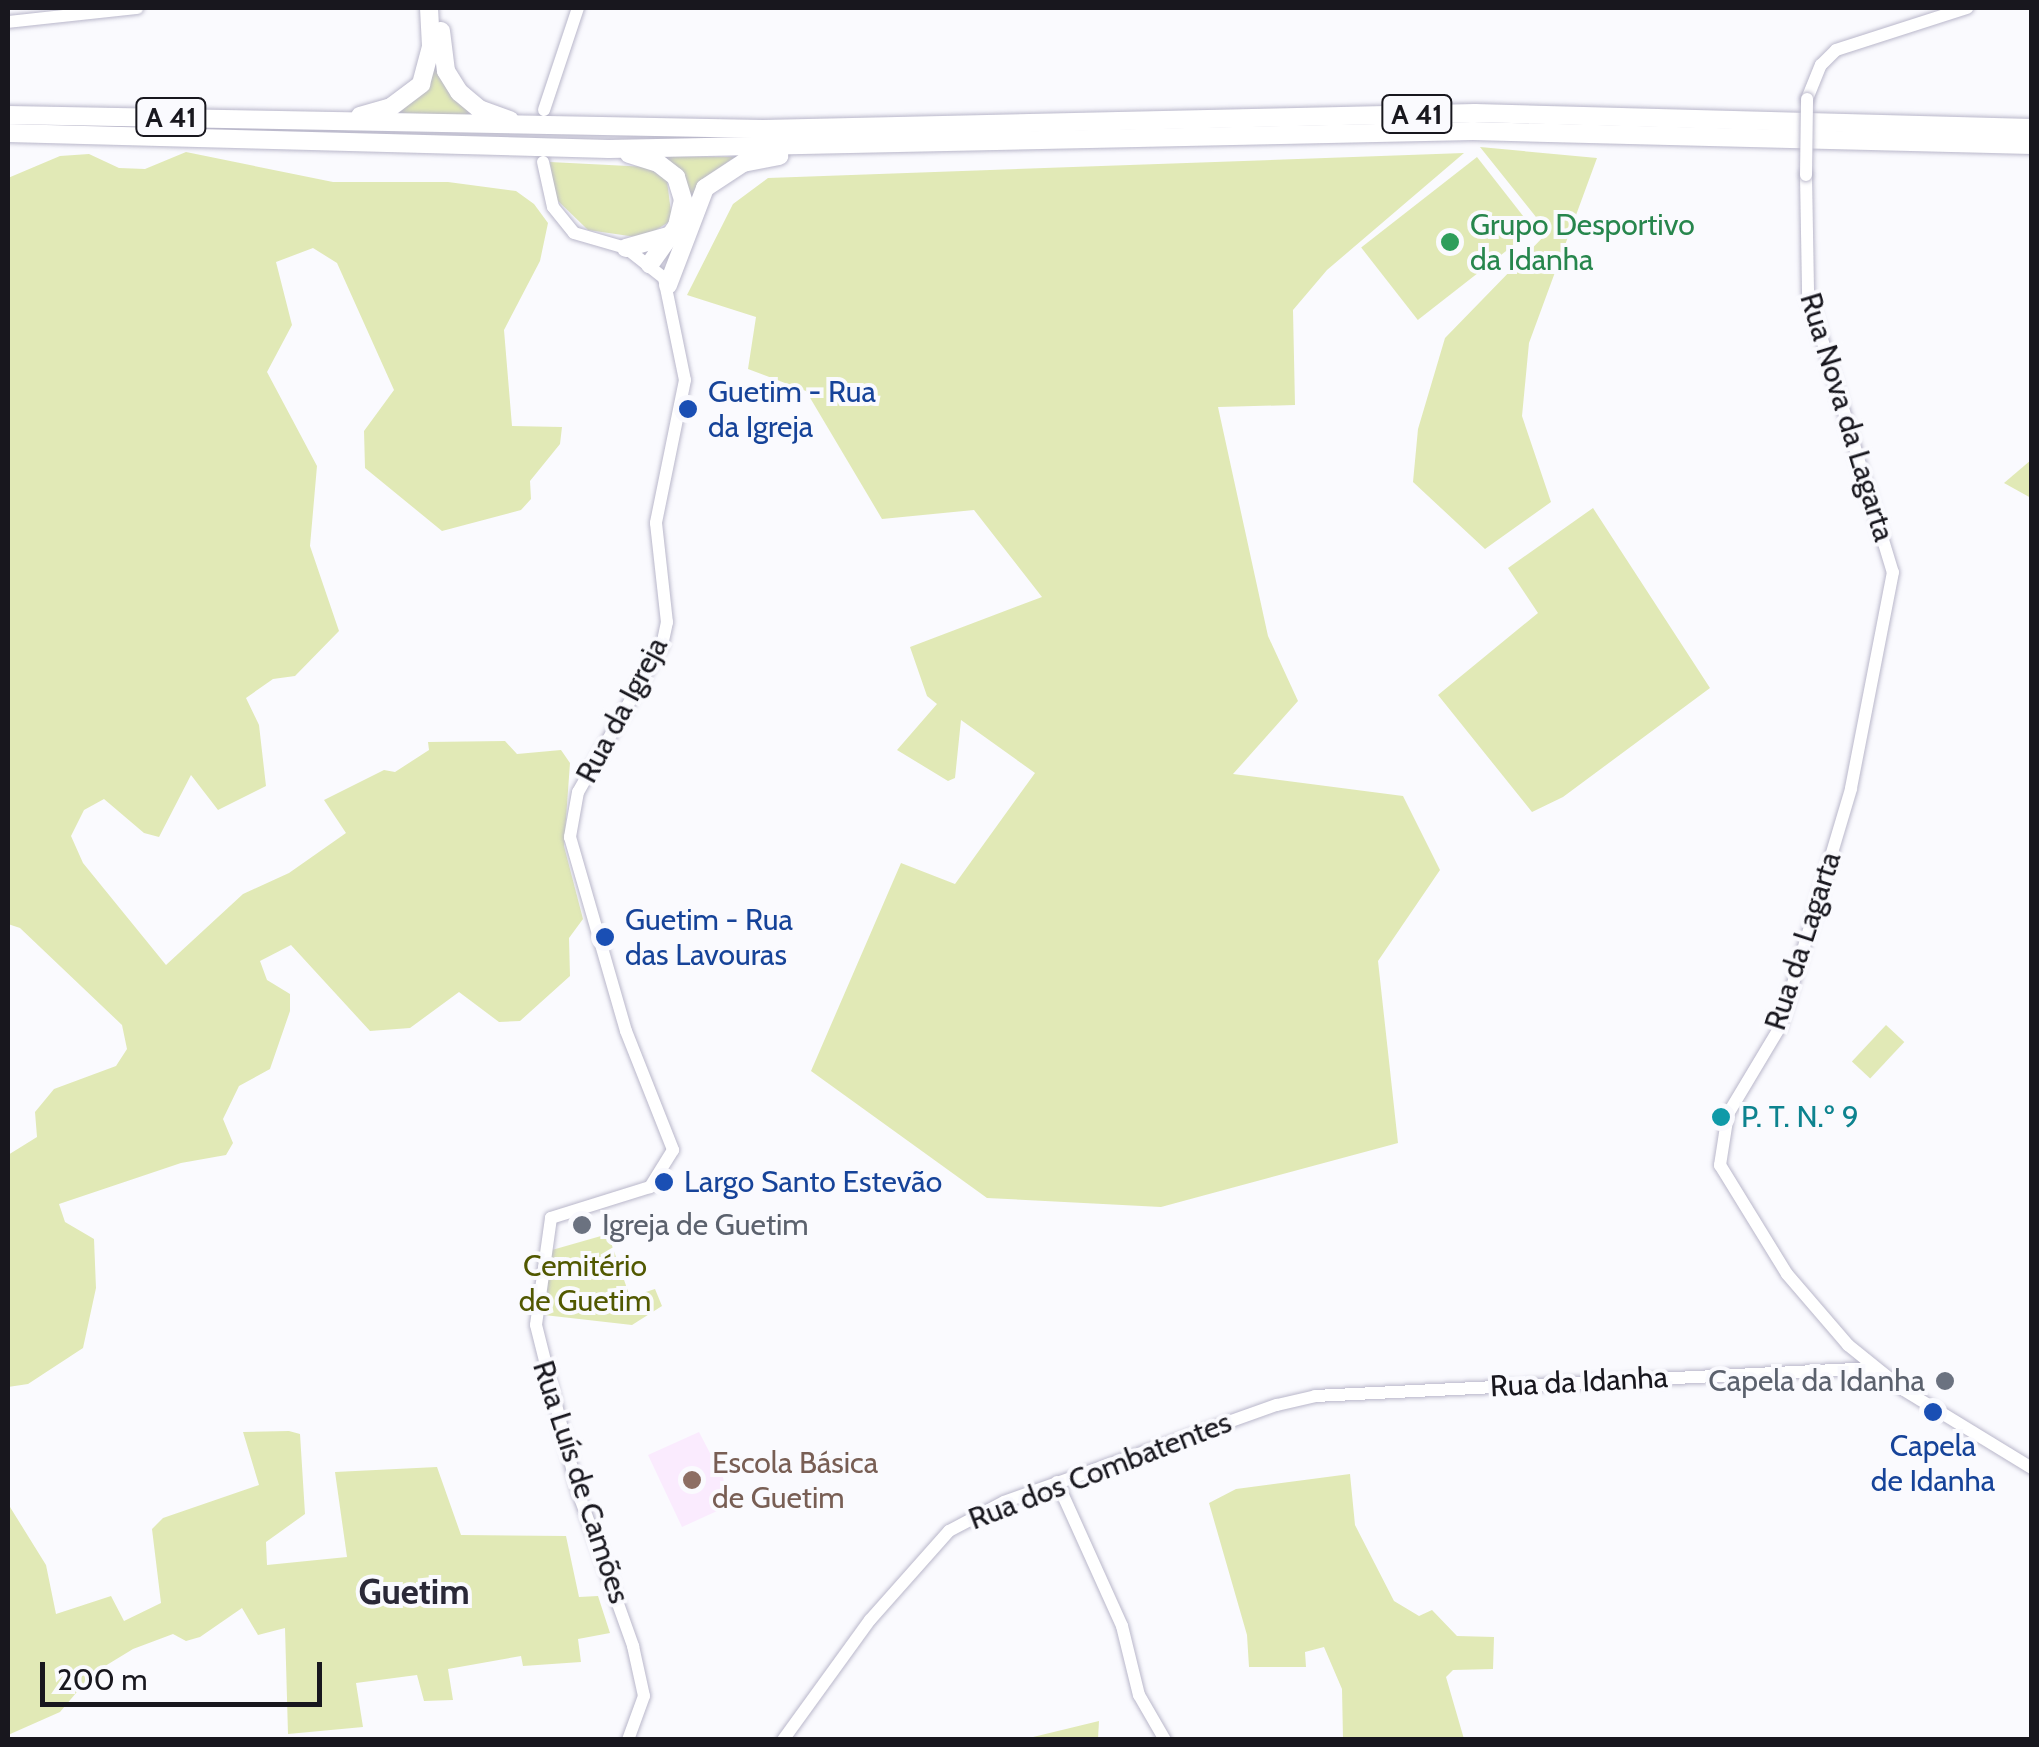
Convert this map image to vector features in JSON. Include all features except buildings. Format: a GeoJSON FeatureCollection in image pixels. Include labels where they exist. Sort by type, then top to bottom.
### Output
{"type":"FeatureCollection","features":[{"type":"Feature","properties":{"kind":"highway"},"geometry":{"type":"LineString","coordinates":[[331,120],[376,114],[413,94],[430,57],[429,8]]}},
{"type":"Feature","properties":{"kind":"highway"},"geometry":{"type":"LineString","coordinates":[[438,8],[446,71],[458,92],[492,115],[539,118]]}},
{"type":"Feature","properties":{"kind":"highway","name":"A 41"},"geometry":{"type":"LineString","coordinates":[[8,115],[331,120],[539,118],[983,128],[1476,113],[2032,128]]}},
{"type":"Feature","properties":{"kind":"highway"},"geometry":{"type":"LineString","coordinates":[[1997,128],[2032,119]]}},
{"type":"Feature","properties":{"kind":"highway","name":"A 41"},"geometry":{"type":"LineString","coordinates":[[8,133],[609,149],[804,148],[1473,131],[2032,145]]}},
{"type":"Feature","properties":{"kind":"highway"},"geometry":{"type":"LineString","coordinates":[[1968,146],[2032,157]]}},
{"type":"Feature","properties":{"kind":"highway"},"geometry":{"type":"LineString","coordinates":[[650,264],[678,237],[698,200],[720,173],[804,148]]}},
{"type":"Feature","properties":{"kind":"highway"},"geometry":{"type":"LineString","coordinates":[[609,149],[658,163],[676,177],[682,214],[668,284]]}},
{"type":"Feature","properties":{"kind":"highway"},"geometry":{"type":"LineString","coordinates":[[626,248],[678,237]]}},
{"type":"Feature","properties":{"kind":"main road"},"geometry":{"type":"LineString","coordinates":[[8,22],[137,8]]}},
{"type":"Feature","properties":{"kind":"main road"},"geometry":{"type":"LineString","coordinates":[[539,118],[578,8]]}},
{"type":"Feature","properties":{"kind":"main road","name":"Rua Nova da Lagarta"},"geometry":{"type":"LineString","coordinates":[[1893,572],[1808,293],[1807,99],[1820,65],[1854,41],[1967,8]]}},
{"type":"Feature","properties":{"kind":"main road"},"geometry":{"type":"LineString","coordinates":[[543,162],[547,193],[561,220],[574,233],[626,248],[650,264],[668,284]]}},
{"type":"Feature","properties":{"kind":"main road","name":"Rua da Igreja"},"geometry":{"type":"LineString","coordinates":[[650,264],[676,333]]}},
{"type":"Feature","properties":{"kind":"main road","name":"Rua da Igreja"},"geometry":{"type":"LineString","coordinates":[[650,1187],[672,1143],[626,1031],[570,837],[578,792],[662,645],[667,622],[656,523],[682,412],[685,380],[668,284]]}},
{"type":"Feature","properties":{"kind":"main road","name":"Rua da Lagarta"},"geometry":{"type":"LineString","coordinates":[[1876,1368],[1787,1274],[1724,1175],[1718,1149],[1728,1114],[1780,1027],[1851,789],[1893,572]]}},
{"type":"Feature","properties":{"kind":"main road","name":"Rua Luís de Camões"},"geometry":{"type":"LineString","coordinates":[[628,1740],[644,1696],[548,1394],[536,1325],[551,1218],[650,1187]]}},
{"type":"Feature","properties":{"kind":"main road"},"geometry":{"type":"LineString","coordinates":[[1876,1368],[2032,1468]]}},
{"type":"Feature","properties":{"kind":"main road","name":"Rua da Idanha"},"geometry":{"type":"LineString","coordinates":[[1277,1405],[1314,1396],[1876,1368]]}},
{"type":"Feature","properties":{"kind":"main road","name":"Rua dos Combatentes"},"geometry":{"type":"LineString","coordinates":[[783,1740],[932,1546],[961,1523],[1057,1482],[1277,1405]]}},
{"type":"Feature","properties":{"kind":"main road"},"geometry":{"type":"LineString","coordinates":[[1057,1482],[1122,1626],[1139,1695],[1166,1740]]}},
{"type":"Feature","properties":{"kind":"shaded area","name":"Escola Básica de Guetim"},"geometry":{"type":"Polygon","coordinates":[[[699,1432],[711,1455],[719,1454],[728,1506],[682,1527],[648,1455],[699,1432]]]}},
{"type":"Feature","properties":{"kind":"green space"},"geometry":{"type":"Polygon","coordinates":[[[436,56],[479,116],[389,113],[436,56]]]}},
{"type":"Feature","properties":{"kind":"green space"},"geometry":{"type":"Polygon","coordinates":[[[1480,147],[1597,158],[1529,343],[1522,416],[1551,502],[1485,549],[1413,482],[1418,429],[1445,338],[1548,232],[1480,147]]]}},
{"type":"Feature","properties":{"kind":"green space"},"geometry":{"type":"Polygon","coordinates":[[[186,152],[333,182],[448,182],[516,191],[534,204],[548,223],[540,261],[504,330],[512,426],[562,427],[560,444],[530,481],[531,499],[521,510],[442,531],[365,468],[364,431],[394,390],[337,263],[313,248],[276,262],[292,325],[267,372],[317,466],[310,546],[339,631],[295,676],[273,679],[246,698],[259,725],[266,786],[218,810],[191,775],[159,837],[144,833],[104,799],[84,810],[71,836],[83,863],[166,965],[243,894],[289,873],[346,833],[324,800],[384,770],[395,772],[429,750],[428,742],[505,741],[517,754],[561,750],[570,763],[564,846],[583,919],[569,938],[570,976],[520,1021],[499,1022],[459,992],[410,1028],[370,1031],[291,945],[260,961],[267,980],[290,994],[290,1011],[270,1069],[239,1086],[223,1119],[233,1143],[226,1155],[181,1163],[59,1204],[65,1222],[94,1239],[96,1288],[83,1348],[28,1384],[8,1387],[8,1155],[37,1137],[35,1112],[54,1089],[116,1066],[127,1049],[122,1025],[20,928],[8,924],[8,178],[60,156],[89,154],[119,168],[145,169],[186,152]]]}},
{"type":"Feature","properties":{"kind":"green space"},"geometry":{"type":"Polygon","coordinates":[[[1464,153],[1327,270],[1293,310],[1295,405],[1218,407],[1268,636],[1298,701],[1233,774],[1403,796],[1440,870],[1378,961],[1398,1143],[1161,1207],[987,1198],[811,1071],[901,863],[955,884],[1035,773],[961,720],[955,778],[948,781],[897,750],[937,704],[927,696],[910,647],[1042,597],[974,510],[882,519],[806,391],[748,369],[756,317],[687,295],[733,204],[768,178],[1464,153]]]}},
{"type":"Feature","properties":{"kind":"green space"},"geometry":{"type":"Polygon","coordinates":[[[659,156],[735,157],[704,178],[691,199],[659,156]]]}},
{"type":"Feature","properties":{"kind":"green space","name":"Grupo Desportivo da Idanha"},"geometry":{"type":"Polygon","coordinates":[[[1477,157],[1534,229],[1418,320],[1361,248],[1477,157]]]}},
{"type":"Feature","properties":{"kind":"green space"},"geometry":{"type":"Polygon","coordinates":[[[550,162],[648,167],[667,181],[672,220],[643,238],[588,230],[555,198],[550,162]]]}},
{"type":"Feature","properties":{"kind":"green space"},"geometry":{"type":"Polygon","coordinates":[[[2031,460],[2031,498],[2004,483],[2031,460]]]}},
{"type":"Feature","properties":{"kind":"green space"},"geometry":{"type":"Polygon","coordinates":[[[1593,508],[1710,688],[1563,797],[1532,812],[1438,695],[1538,613],[1508,568],[1593,508]]]}},
{"type":"Feature","properties":{"kind":"green space"},"geometry":{"type":"Polygon","coordinates":[[[1886,1025],[1904,1042],[1870,1079],[1852,1062],[1886,1025]]]}},
{"type":"Feature","properties":{"kind":"green space","name":"Cemitério de Guetim"},"geometry":{"type":"Polygon","coordinates":[[[608,1234],[630,1297],[655,1289],[662,1306],[632,1325],[544,1315],[552,1250],[608,1234]]]}},
{"type":"Feature","properties":{"kind":"green space"},"geometry":{"type":"Polygon","coordinates":[[[243,1432],[300,1434],[305,1514],[266,1542],[267,1565],[347,1557],[335,1472],[437,1467],[461,1535],[566,1536],[579,1597],[598,1596],[610,1633],[578,1639],[581,1662],[523,1666],[521,1656],[448,1669],[453,1700],[424,1701],[417,1675],[356,1683],[363,1727],[288,1734],[285,1628],[258,1635],[242,1608],[200,1637],[186,1641],[173,1634],[133,1649],[92,1674],[60,1712],[8,1735],[8,1470],[10,1507],[46,1565],[56,1614],[111,1596],[124,1621],[161,1603],[152,1529],[163,1518],[259,1485],[243,1432]]]}},
{"type":"Feature","properties":{"kind":"green space"},"geometry":{"type":"Polygon","coordinates":[[[1350,1474],[1355,1525],[1394,1601],[1419,1616],[1432,1610],[1457,1636],[1494,1637],[1493,1669],[1453,1670],[1446,1677],[1464,1739],[1343,1739],[1342,1689],[1324,1647],[1305,1652],[1306,1667],[1249,1667],[1247,1635],[1209,1503],[1236,1489],[1350,1474]]]}},
{"type":"Feature","properties":{"kind":"green space"},"geometry":{"type":"Polygon","coordinates":[[[1099,1721],[1098,1739],[1029,1738],[1099,1721]]]}},
{"type":"Feature","properties":{"kind":"place","name":"Grupo Desportivo da Idanha"},"geometry":{"type":"Point","coordinates":[1450,242]}},
{"type":"Feature","properties":{"kind":"place","name":"Guetim - Rua da Igreja"},"geometry":{"type":"Point","coordinates":[688,409]}},
{"type":"Feature","properties":{"kind":"place","name":"Guetim - Rua das Lavouras"},"geometry":{"type":"Point","coordinates":[605,937]}},
{"type":"Feature","properties":{"kind":"place","name":"P. T. N.º 9"},"geometry":{"type":"Point","coordinates":[1721,1117]}},
{"type":"Feature","properties":{"kind":"place","name":"Largo Santo Estevão"},"geometry":{"type":"Point","coordinates":[664,1182]}},
{"type":"Feature","properties":{"kind":"place","name":"Igreja de Guetim"},"geometry":{"type":"Point","coordinates":[582,1225]}},
{"type":"Feature","properties":{"kind":"place","name":"Capela da Idanha"},"geometry":{"type":"Point","coordinates":[1945,1381]}},
{"type":"Feature","properties":{"kind":"place","name":"Capela de Idanha"},"geometry":{"type":"Point","coordinates":[1933,1412]}},
{"type":"Feature","properties":{"kind":"place","name":"Escola Básica de Guetim"},"geometry":{"type":"Point","coordinates":[692,1480]}},
{"type":"Feature","properties":{"kind":"district","name":"Guetim"},"geometry":{"type":"Point","coordinates":[414,1592]}}]}
